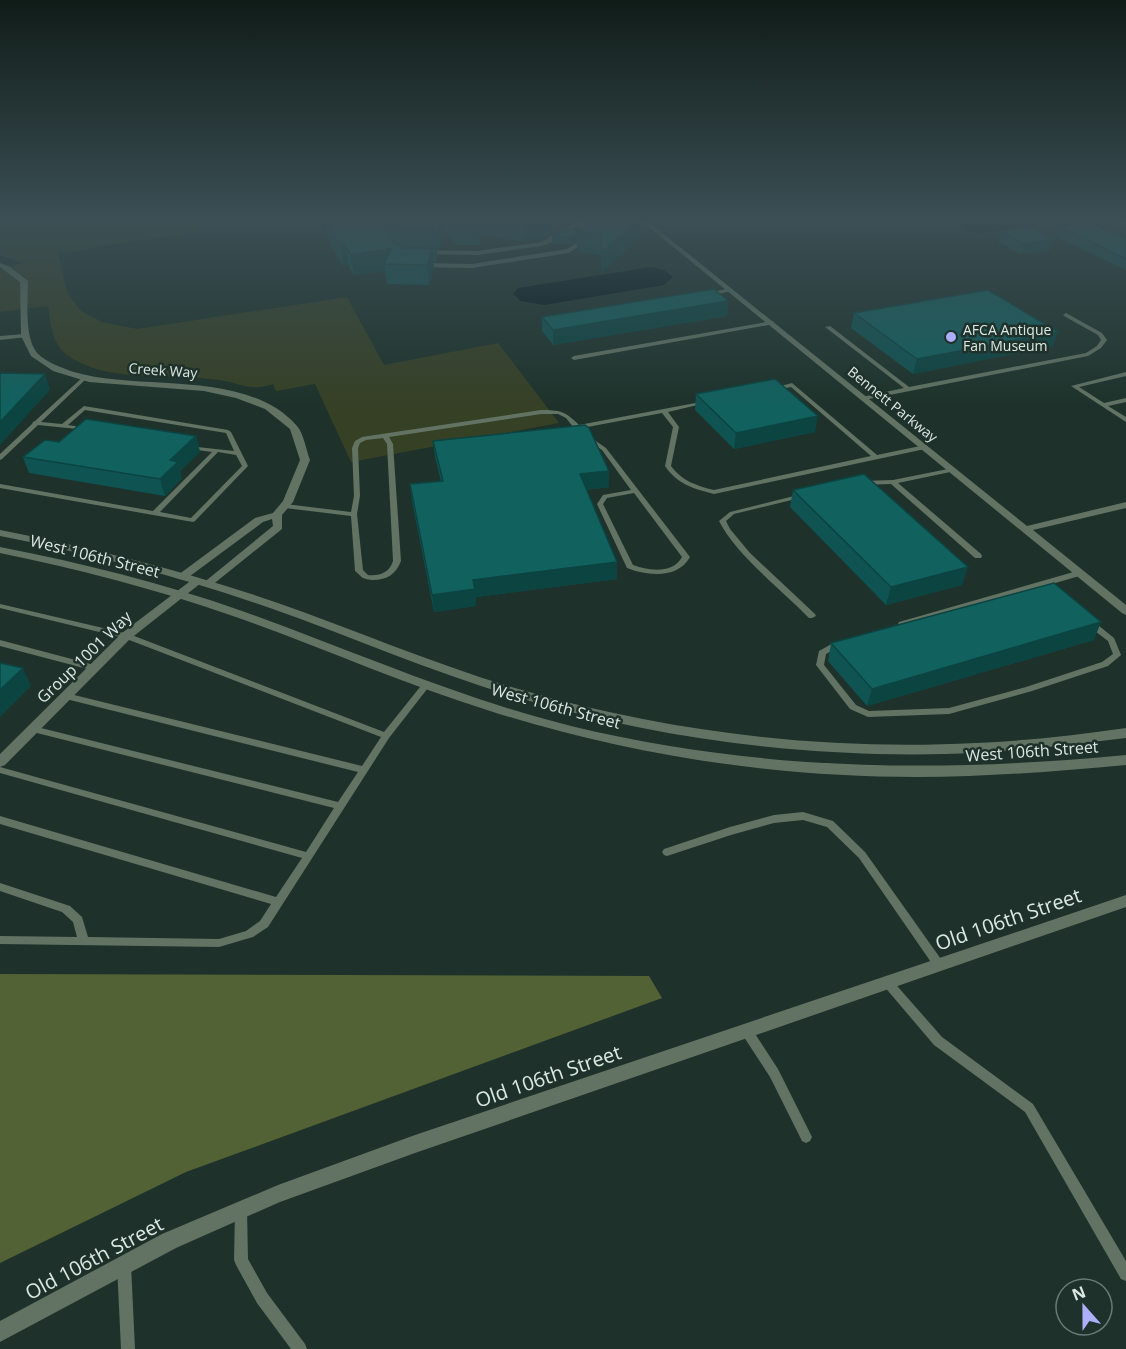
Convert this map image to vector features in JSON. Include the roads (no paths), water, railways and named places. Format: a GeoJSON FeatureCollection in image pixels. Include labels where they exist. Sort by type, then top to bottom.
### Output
{"type":"FeatureCollection","features":[{"type":"Feature","properties":{"kind":"street"},"geometry":{"type":"LineString","coordinates":[[24,282],[25,336]]}},
{"type":"Feature","properties":{"kind":"street","name":"Bennett Parkway"},"geometry":{"type":"LineString","coordinates":[[720,282],[1126,610]]}},
{"type":"Feature","properties":{"kind":"street","name":"Creek Way"},"geometry":{"type":"LineString","coordinates":[[25,336],[34,354],[56,369],[84,378],[204,388],[239,396],[268,407],[294,428],[305,460],[285,506],[277,515],[259,520],[182,577]]}},
{"type":"Feature","properties":{"kind":"street"},"geometry":{"type":"LineString","coordinates":[[1026,529],[1126,505]]}},
{"type":"Feature","properties":{"kind":"street","name":"Creek Way"},"geometry":{"type":"LineString","coordinates":[[202,583],[278,527],[277,515]]}},
{"type":"Feature","properties":{"kind":"street","name":"West 106th Street"},"geometry":{"type":"LineString","coordinates":[[0,533],[80,549],[202,583],[272,605],[491,685],[606,716],[681,730],[781,743],[885,749],[1004,747],[1126,734]]}},
{"type":"Feature","properties":{"kind":"street","name":"West 106th Street"},"geometry":{"type":"LineString","coordinates":[[0,550],[80,567],[178,595],[502,711],[614,740],[702,755],[819,769],[914,773],[1003,771],[1126,760]]}},
{"type":"Feature","properties":{"kind":"street","name":"Group 1001 Way"},"geometry":{"type":"LineString","coordinates":[[0,762],[126,636],[178,595],[202,583]]}},
{"type":"Feature","properties":{"kind":"street","name":"Old 106th Street"},"geometry":{"type":"LineString","coordinates":[[0,1332],[124,1264],[241,1210],[414,1144],[1126,901]]}},
{"type":"Feature","properties":{"kind":"lane"},"geometry":{"type":"LineString","coordinates":[[695,296],[730,290]]}},
{"type":"Feature","properties":{"kind":"lane"},"geometry":{"type":"LineString","coordinates":[[864,398],[1088,354],[1099,347],[1104,340],[1100,334],[1066,315]]}},
{"type":"Feature","properties":{"kind":"lane"},"geometry":{"type":"LineString","coordinates":[[573,358],[772,323]]}},
{"type":"Feature","properties":{"kind":"lane"},"geometry":{"type":"LineString","coordinates":[[828,327],[908,389]]}},
{"type":"Feature","properties":{"kind":"lane"},"geometry":{"type":"LineString","coordinates":[[0,338],[25,336]]}},
{"type":"Feature","properties":{"kind":"lane"},"geometry":{"type":"LineString","coordinates":[[1126,374],[1074,386],[1126,420]]}},
{"type":"Feature","properties":{"kind":"lane"},"geometry":{"type":"LineString","coordinates":[[0,458],[84,378]]}},
{"type":"Feature","properties":{"kind":"lane"},"geometry":{"type":"LineString","coordinates":[[770,389],[792,385],[876,456]]}},
{"type":"Feature","properties":{"kind":"lane"},"geometry":{"type":"LineString","coordinates":[[1104,405],[1126,400]]}},
{"type":"Feature","properties":{"kind":"lane"},"geometry":{"type":"LineString","coordinates":[[564,428],[709,401]]}},
{"type":"Feature","properties":{"kind":"lane"},"geometry":{"type":"LineString","coordinates":[[0,486],[193,520],[245,466],[228,432],[84,408],[63,426]]}},
{"type":"Feature","properties":{"kind":"lane"},"geometry":{"type":"LineString","coordinates":[[664,411],[676,427],[668,466],[673,475],[684,483],[714,492],[925,447]]}},
{"type":"Feature","properties":{"kind":"lane"},"geometry":{"type":"LineString","coordinates":[[385,436],[390,444],[397,561],[395,570],[387,576],[366,577],[359,571],[354,514],[357,496],[355,448],[357,442],[364,438],[541,412],[559,412],[568,417],[576,427],[604,449],[636,491],[686,558],[685,563],[678,568],[651,573],[640,572],[630,566],[600,504],[606,496],[636,491]]}},
{"type":"Feature","properties":{"kind":"lane"},"geometry":{"type":"LineString","coordinates":[[35,423],[99,432]]}},
{"type":"Feature","properties":{"kind":"lane"},"geometry":{"type":"LineString","coordinates":[[181,445],[238,453]]}},
{"type":"Feature","properties":{"kind":"lane"},"geometry":{"type":"LineString","coordinates":[[155,513],[216,451]]}},
{"type":"Feature","properties":{"kind":"lane"},"geometry":{"type":"LineString","coordinates":[[857,484],[874,481],[893,482],[953,470]]}},
{"type":"Feature","properties":{"kind":"lane"},"geometry":{"type":"LineString","coordinates":[[893,482],[978,556]]}},
{"type":"Feature","properties":{"kind":"lane"},"geometry":{"type":"LineString","coordinates":[[811,494],[732,513],[723,521],[727,532],[812,616]]}},
{"type":"Feature","properties":{"kind":"lane"},"geometry":{"type":"LineString","coordinates":[[285,506],[354,514]]}},
{"type":"Feature","properties":{"kind":"lane"},"geometry":{"type":"LineString","coordinates":[[891,627],[1080,573]]}},
{"type":"Feature","properties":{"kind":"lane"},"geometry":{"type":"LineString","coordinates":[[1041,585],[1050,591]]}},
{"type":"Feature","properties":{"kind":"lane"},"geometry":{"type":"LineString","coordinates":[[0,606],[126,636],[386,736]]}},
{"type":"Feature","properties":{"kind":"lane"},"geometry":{"type":"LineString","coordinates":[[845,640],[822,653],[820,665],[853,707],[868,714],[949,711],[1029,689],[1106,664],[1118,655],[1111,640],[1085,619]]}},
{"type":"Feature","properties":{"kind":"lane"},"geometry":{"type":"LineString","coordinates":[[0,643],[94,668]]}},
{"type":"Feature","properties":{"kind":"lane"},"geometry":{"type":"LineString","coordinates":[[0,940],[219,943],[249,934],[264,924],[386,736],[427,684]]}},
{"type":"Feature","properties":{"kind":"lane"},"geometry":{"type":"LineString","coordinates":[[66,696],[364,770]]}},
{"type":"Feature","properties":{"kind":"lane"},"geometry":{"type":"LineString","coordinates":[[33,729],[340,806]]}},
{"type":"Feature","properties":{"kind":"lane"},"geometry":{"type":"LineString","coordinates":[[0,770],[308,856]]}},
{"type":"Feature","properties":{"kind":"lane"},"geometry":{"type":"LineString","coordinates":[[667,852],[774,819],[803,816],[830,824],[862,855],[939,965]]}},
{"type":"Feature","properties":{"kind":"lane"},"geometry":{"type":"LineString","coordinates":[[0,820],[278,902]]}},
{"type":"Feature","properties":{"kind":"lane"},"geometry":{"type":"LineString","coordinates":[[0,887],[66,909],[78,920],[84,942]]}},
{"type":"Feature","properties":{"kind":"lane"},"geometry":{"type":"LineString","coordinates":[[887,982],[938,1041],[1029,1108],[1126,1274]]}},
{"type":"Feature","properties":{"kind":"lane"},"geometry":{"type":"LineString","coordinates":[[746,1030],[774,1073],[806,1137]]}},
{"type":"Feature","properties":{"kind":"lane"},"geometry":{"type":"LineString","coordinates":[[241,1210],[241,1260],[262,1298],[300,1349]]}},
{"type":"Feature","properties":{"kind":"lane"},"geometry":{"type":"LineString","coordinates":[[124,1264],[128,1349]]}},
{"type":"Feature","properties":{"kind":"place","name":"AFCA Antique Fan Museum"},"geometry":{"type":"Point","coordinates":[951,337]}}]}
